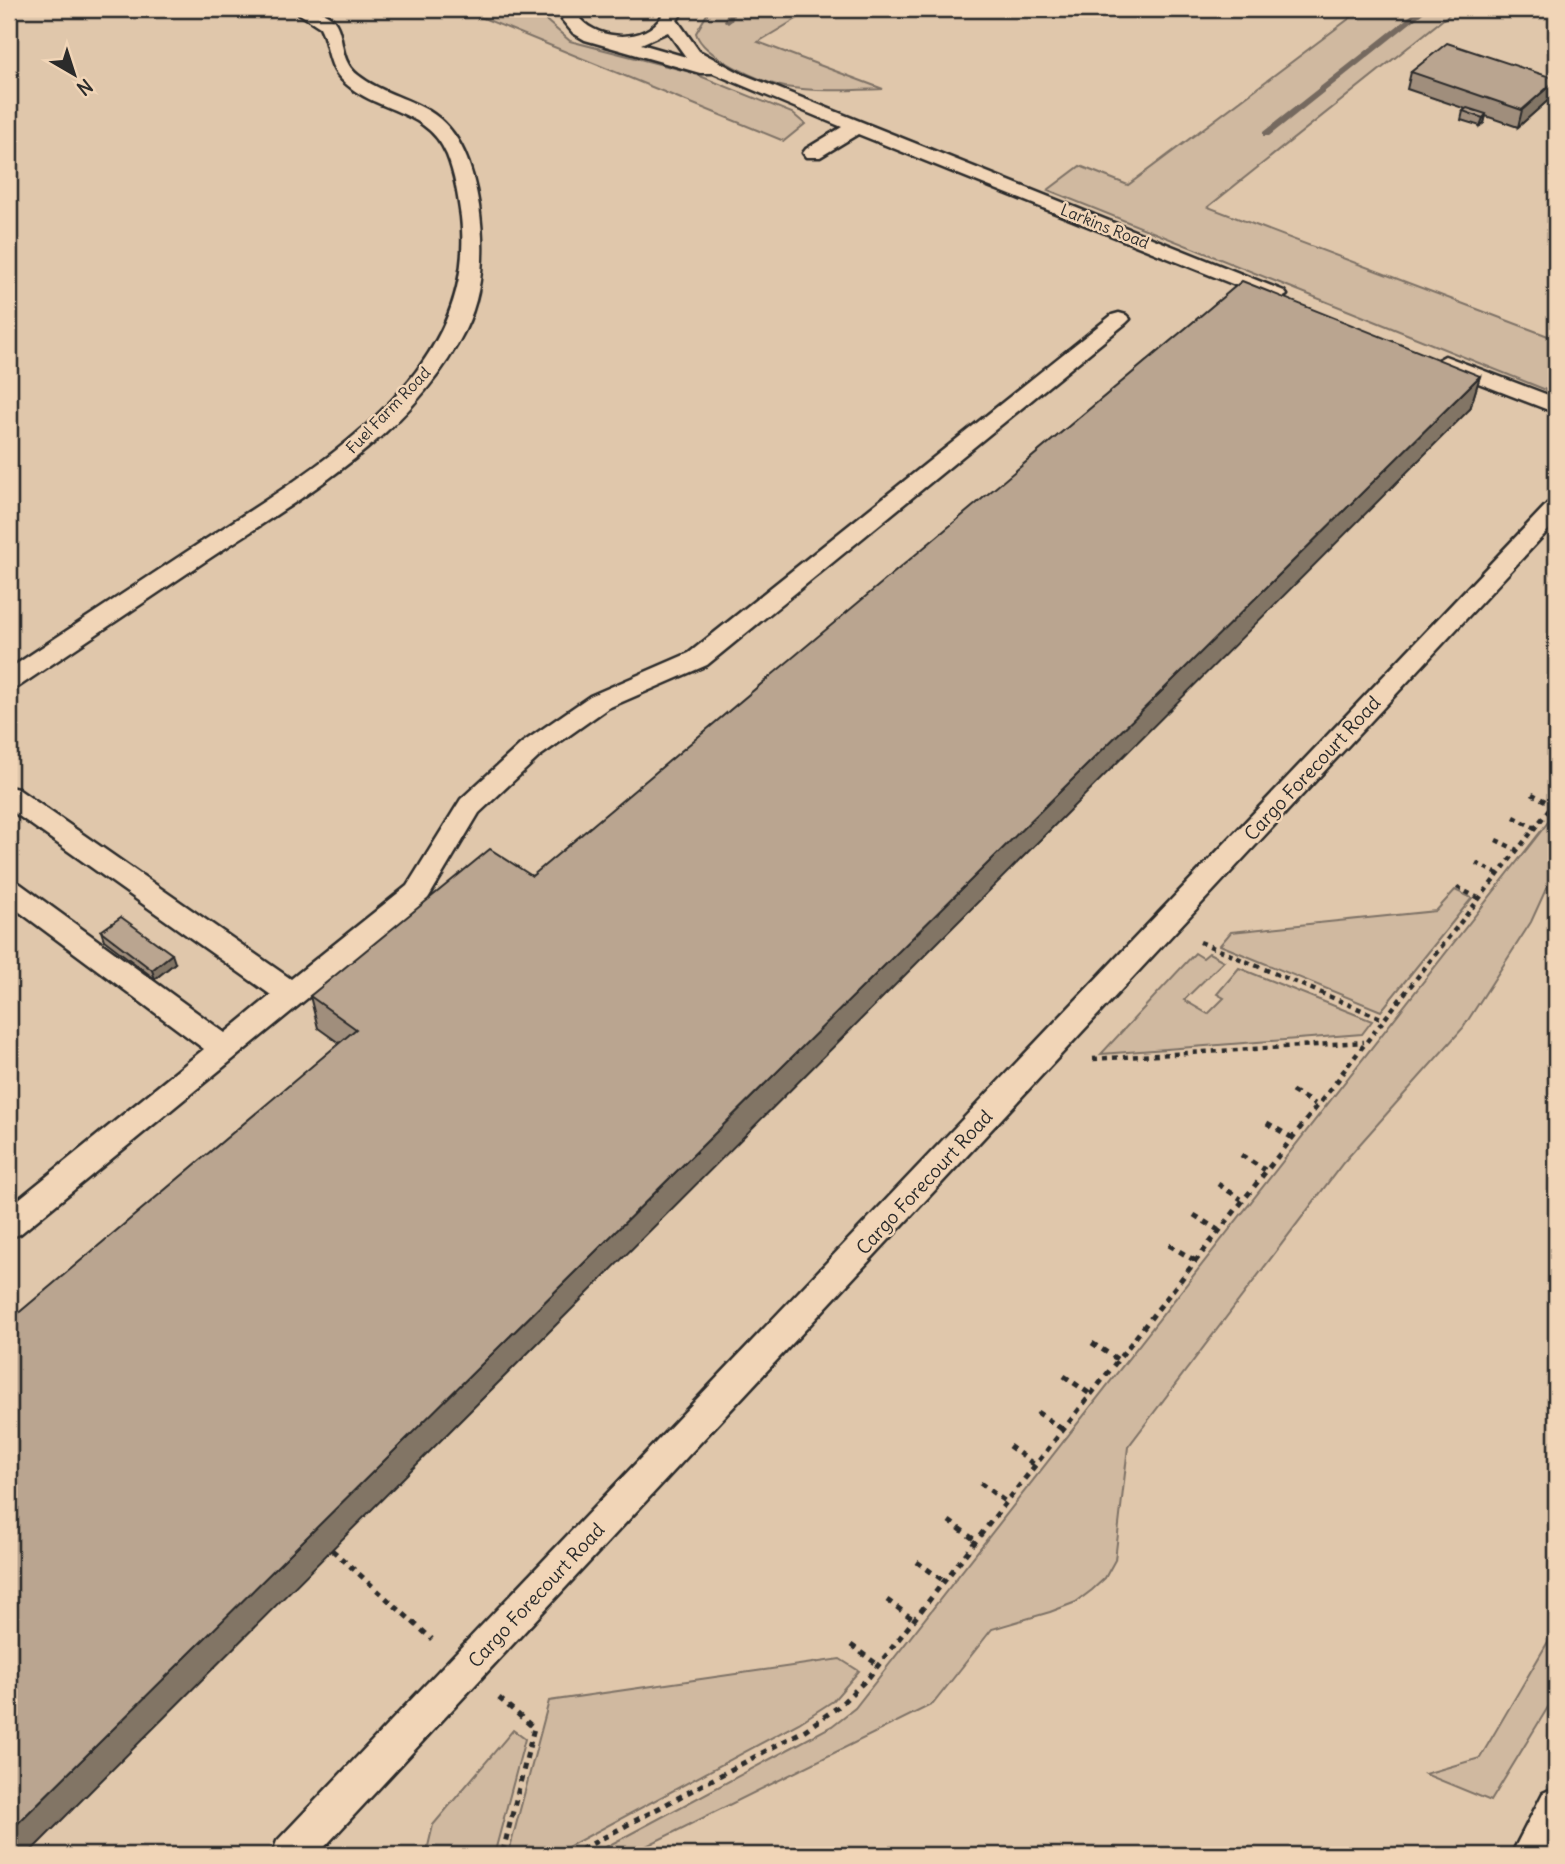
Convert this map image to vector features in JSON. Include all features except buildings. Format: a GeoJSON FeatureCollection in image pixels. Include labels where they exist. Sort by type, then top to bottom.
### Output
{"type":"FeatureCollection","features":[{"type":"Feature","properties":{"kind":"lane","name":"Fuel Farm Road"},"geometry":{"type":"LineString","coordinates":[[9,681],[340,458],[416,384],[446,346],[458,322],[472,273],[473,245],[468,199],[454,150],[433,122],[347,76],[337,59],[330,27],[301,9]]}},
{"type":"Feature","properties":{"kind":"lane"},"geometry":{"type":"LineString","coordinates":[[571,11],[575,27],[584,34],[736,78]]}},
{"type":"Feature","properties":{"kind":"lane"},"geometry":{"type":"LineString","coordinates":[[610,40],[654,34],[669,15]]}},
{"type":"Feature","properties":{"kind":"lane","name":"Larkins Road"},"geometry":{"type":"LineString","coordinates":[[669,15],[693,55],[736,78],[1292,301]]}},
{"type":"Feature","properties":{"kind":"lane"},"geometry":{"type":"LineString","coordinates":[[838,118],[804,149],[858,126]]}},
{"type":"Feature","properties":{"kind":"lane"},"geometry":{"type":"LineString","coordinates":[[9,1225],[417,893],[438,866],[470,806],[491,786],[589,707],[674,672],[698,659],[1119,319]]}},
{"type":"Feature","properties":{"kind":"lane"},"geometry":{"type":"LineString","coordinates":[[1430,356],[1556,406]]}},
{"type":"Feature","properties":{"kind":"lane","name":"Cargo Forecourt Road"},"geometry":{"type":"LineString","coordinates":[[306,1851],[1050,1048],[1556,508]]}},
{"type":"Feature","properties":{"kind":"lane"},"geometry":{"type":"LineString","coordinates":[[9,796],[292,995]]}},
{"type":"Feature","properties":{"kind":"lane"},"geometry":{"type":"LineString","coordinates":[[9,890],[225,1049]]}},
{"type":"Feature","properties":{"kind":"lane"},"geometry":{"type":"LineString","coordinates":[[1530,1855],[1556,1807]]}},
{"type":"Feature","properties":{"kind":"path"},"geometry":{"type":"LineString","coordinates":[[571,1855],[805,1730],[838,1707],[878,1665],[1554,803],[1532,794]]}},
{"type":"Feature","properties":{"kind":"path"},"geometry":{"type":"LineString","coordinates":[[1514,817],[1535,828]]}},
{"type":"Feature","properties":{"kind":"path"},"geometry":{"type":"LineString","coordinates":[[1496,840],[1517,850]]}},
{"type":"Feature","properties":{"kind":"path"},"geometry":{"type":"LineString","coordinates":[[1476,863],[1498,874]]}},
{"type":"Feature","properties":{"kind":"path"},"geometry":{"type":"LineString","coordinates":[[1457,887],[1478,898]]}},
{"type":"Feature","properties":{"kind":"path"},"geometry":{"type":"LineString","coordinates":[[1166,924],[1206,946],[1382,1019]]}},
{"type":"Feature","properties":{"kind":"path"},"geometry":{"type":"LineString","coordinates":[[1050,1048],[1087,1060],[1365,1042]]}},
{"type":"Feature","properties":{"kind":"path"},"geometry":{"type":"LineString","coordinates":[[1292,1091],[1315,1105]]}},
{"type":"Feature","properties":{"kind":"path"},"geometry":{"type":"LineString","coordinates":[[1267,1123],[1291,1137]]}},
{"type":"Feature","properties":{"kind":"path"},"geometry":{"type":"LineString","coordinates":[[1241,1155],[1265,1170]]}},
{"type":"Feature","properties":{"kind":"path"},"geometry":{"type":"LineString","coordinates":[[1218,1185],[1241,1199]]}},
{"type":"Feature","properties":{"kind":"path"},"geometry":{"type":"LineString","coordinates":[[1194,1214],[1218,1230]]}},
{"type":"Feature","properties":{"kind":"path"},"geometry":{"type":"LineString","coordinates":[[1169,1245],[1194,1260]]}},
{"type":"Feature","properties":{"kind":"path"},"geometry":{"type":"LineString","coordinates":[[1092,1343],[1117,1359]]}},
{"type":"Feature","properties":{"kind":"path"},"geometry":{"type":"LineString","coordinates":[[1064,1376],[1090,1394]]}},
{"type":"Feature","properties":{"kind":"path"},"geometry":{"type":"LineString","coordinates":[[1037,1412],[1062,1429]]}},
{"type":"Feature","properties":{"kind":"path"},"geometry":{"type":"LineString","coordinates":[[1009,1446],[1035,1465]]}},
{"type":"Feature","properties":{"kind":"path"},"geometry":{"type":"LineString","coordinates":[[980,1483],[1006,1502]]}},
{"type":"Feature","properties":{"kind":"path"},"geometry":{"type":"LineString","coordinates":[[949,1521],[975,1540]]}},
{"type":"Feature","properties":{"kind":"path"},"geometry":{"type":"LineString","coordinates":[[917,1562],[944,1581]]}},
{"type":"Feature","properties":{"kind":"path"},"geometry":{"type":"LineString","coordinates":[[887,1600],[913,1619]]}},
{"type":"Feature","properties":{"kind":"path"},"geometry":{"type":"LineString","coordinates":[[851,1645],[878,1665]]}},
{"type":"Feature","properties":{"kind":"shaded area"},"geometry":{"type":"Polygon","coordinates":[[[9,9],[1556,9],[1556,1855],[9,1855],[9,9]]]}},
{"type":"Feature","properties":{"kind":"shaded area"},"geometry":{"type":"Polygon","coordinates":[[[461,9],[533,9],[570,41],[690,72],[792,113],[805,124],[784,141],[461,9]]]}},
{"type":"Feature","properties":{"kind":"shaded area"},"geometry":{"type":"Polygon","coordinates":[[[710,9],[813,9],[758,42],[883,89],[797,89],[749,74],[709,51],[701,42],[696,33],[710,9]]]}},
{"type":"Feature","properties":{"kind":"shaded area"},"geometry":{"type":"Polygon","coordinates":[[[1362,9],[1456,9],[1208,207],[1556,339],[1556,394],[1048,190],[1080,166],[1128,185],[1362,9]]]}},
{"type":"Feature","properties":{"kind":"shaded area"},"geometry":{"type":"Polygon","coordinates":[[[1556,812],[1556,867],[1531,922],[1463,1028],[1343,1163],[1128,1447],[1115,1560],[1105,1578],[1076,1602],[992,1629],[933,1704],[634,1852],[635,1855],[591,1855],[832,1726],[855,1708],[1556,812]]]}},
{"type":"Feature","properties":{"kind":"shaded area"},"geometry":{"type":"Polygon","coordinates":[[[1455,890],[1472,898],[1381,1011],[1220,945],[1231,932],[1436,911],[1455,890]]]}},
{"type":"Feature","properties":{"kind":"shaded area"},"geometry":{"type":"Polygon","coordinates":[[[1195,953],[1203,958],[1209,953],[1224,961],[1184,1000],[1208,1014],[1224,998],[1217,994],[1239,968],[1372,1021],[1362,1034],[1101,1054],[1195,953]]]}},
{"type":"Feature","properties":{"kind":"shaded area"},"geometry":{"type":"Polygon","coordinates":[[[1556,1628],[1556,1694],[1491,1801],[1425,1774],[1480,1758],[1556,1628]]]}},
{"type":"Feature","properties":{"kind":"shaded area"},"geometry":{"type":"Polygon","coordinates":[[[840,1659],[859,1671],[833,1701],[799,1723],[553,1855],[508,1855],[549,1701],[840,1659]]]}},
{"type":"Feature","properties":{"kind":"shaded area"},"geometry":{"type":"Polygon","coordinates":[[[513,1730],[525,1739],[494,1855],[426,1855],[433,1825],[513,1730]]]}},
{"type":"Feature","properties":{"kind":"waterway"},"geometry":{"type":"LineString","coordinates":[[728,21],[732,9]]}},
{"type":"Feature","properties":{"kind":"waterway"},"geometry":{"type":"LineString","coordinates":[[1266,134],[1424,9]]}}]}
